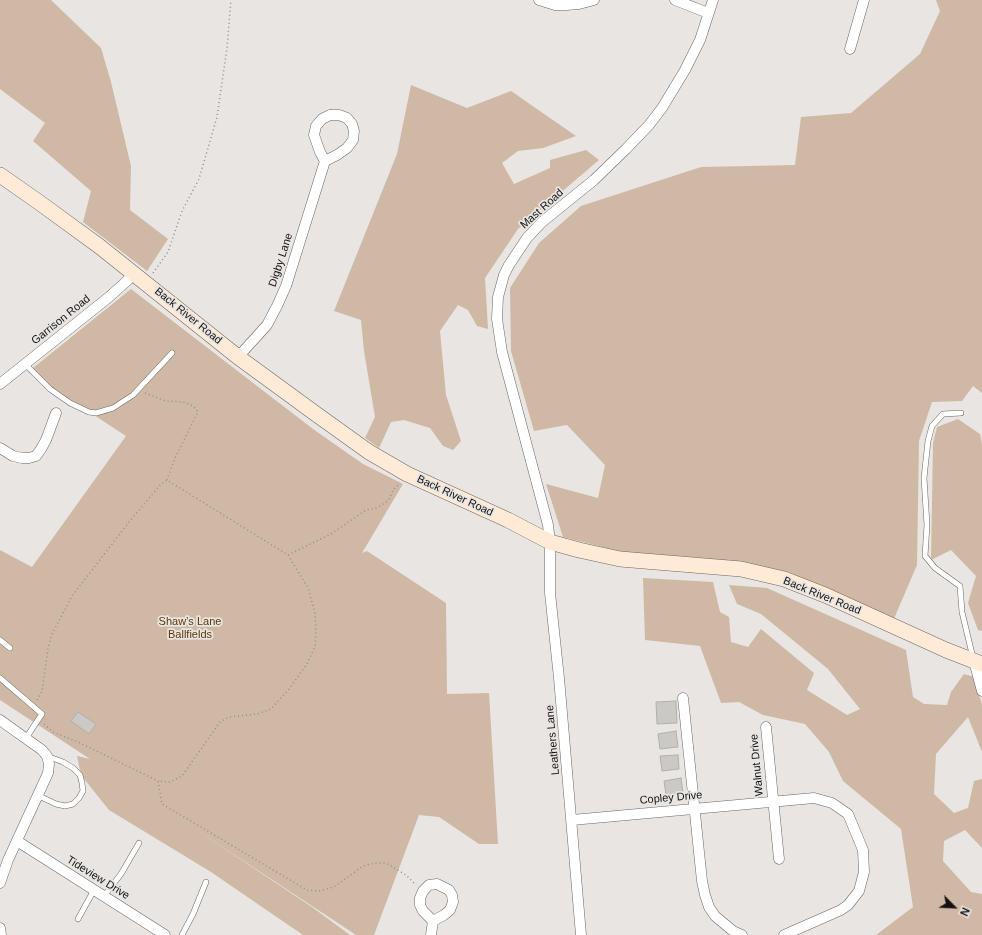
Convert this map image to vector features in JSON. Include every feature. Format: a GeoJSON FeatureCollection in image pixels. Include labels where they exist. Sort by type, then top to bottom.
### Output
{"type":"FeatureCollection","features":[{"type":"Feature","properties":{"kind":"street"},"geometry":{"type":"LineString","coordinates":[[539,0],[554,4],[566,5],[579,4],[594,0]]}},
{"type":"Feature","properties":{"kind":"street"},"geometry":{"type":"LineString","coordinates":[[675,0],[708,13]]}},
{"type":"Feature","properties":{"kind":"street","name":"Mast Road"},"geometry":{"type":"LineString","coordinates":[[550,542],[548,525],[541,495],[502,352],[497,313],[500,286],[509,265],[527,238],[542,222],[594,180],[649,125],[674,90],[685,70],[700,40],[713,0]]}},
{"type":"Feature","properties":{"kind":"street"},"geometry":{"type":"LineString","coordinates":[[850,49],[864,0]]}},
{"type":"Feature","properties":{"kind":"street"},"geometry":{"type":"LineString","coordinates":[[330,115],[339,115],[347,118],[352,124],[354,132],[353,140],[342,152],[325,161],[316,143],[314,135],[316,126],[322,119],[330,115]]}},
{"type":"Feature","properties":{"kind":"street","name":"Digby Lane"},"geometry":{"type":"LineString","coordinates":[[238,357],[267,325],[286,286],[325,161]]}},
{"type":"Feature","properties":{"kind":"street","name":"Back River Road"},"geometry":{"type":"LineString","coordinates":[[0,175],[134,272],[238,357],[351,439],[388,463],[447,493],[508,520],[550,542],[579,550],[620,559],[741,569],[784,579],[825,595],[946,650],[978,662]]}},
{"type":"Feature","properties":{"kind":"street","name":"Garrison Road"},"geometry":{"type":"LineString","coordinates":[[0,384],[109,297],[128,280],[134,272]]}},
{"type":"Feature","properties":{"kind":"street"},"geometry":{"type":"LineString","coordinates":[[0,448],[13,456],[22,458],[36,456],[46,440],[56,413]]}},
{"type":"Feature","properties":{"kind":"street","name":"Leathers Lane"},"geometry":{"type":"LineString","coordinates":[[550,542],[550,594],[572,820],[581,935]]}},
{"type":"Feature","properties":{"kind":"street"},"geometry":{"type":"LineString","coordinates":[[978,662],[982,691]]}},
{"type":"Feature","properties":{"kind":"street"},"geometry":{"type":"LineString","coordinates":[[683,698],[702,880],[709,908],[714,916],[733,931],[742,935]]}},
{"type":"Feature","properties":{"kind":"street"},"geometry":{"type":"LineString","coordinates":[[0,720],[42,750],[47,756],[49,764],[48,773],[8,860],[0,883]]}},
{"type":"Feature","properties":{"kind":"street","name":"Walnut Drive"},"geometry":{"type":"LineString","coordinates":[[766,727],[772,802],[779,859]]}},
{"type":"Feature","properties":{"kind":"street","name":"Copley Drive"},"geometry":{"type":"LineString","coordinates":[[572,820],[814,798],[840,807],[848,814],[863,850],[864,872],[859,891],[848,905],[841,910],[784,935]]}},
{"type":"Feature","properties":{"kind":"street","name":"Tideview Drive"},"geometry":{"type":"LineString","coordinates":[[17,842],[166,935]]}},
{"type":"Feature","properties":{"kind":"street"},"geometry":{"type":"LineString","coordinates":[[437,884],[449,890],[452,895],[453,902],[450,910],[433,921],[423,911],[420,905],[420,898],[423,891],[429,886],[437,884]]}},
{"type":"Feature","properties":{"kind":"street"},"geometry":{"type":"LineString","coordinates":[[431,935],[433,921]]}},
{"type":"Feature","properties":{"kind":"street"},"geometry":{"type":"LineString","coordinates":[[0,928],[1,935]]}},
{"type":"Feature","properties":{"kind":"lane"},"geometry":{"type":"LineString","coordinates":[[24,364],[50,389],[70,403],[89,412],[96,413],[113,408],[128,399],[139,390],[172,353]]}},
{"type":"Feature","properties":{"kind":"lane"},"geometry":{"type":"LineString","coordinates":[[961,413],[943,414],[932,426],[928,441],[924,478],[927,525],[926,556],[935,568],[960,586],[962,612],[978,662]]}},
{"type":"Feature","properties":{"kind":"lane"},"geometry":{"type":"LineString","coordinates":[[0,640],[10,648]]}},
{"type":"Feature","properties":{"kind":"lane"},"geometry":{"type":"LineString","coordinates":[[0,678],[42,714],[26,738]]}},
{"type":"Feature","properties":{"kind":"lane"},"geometry":{"type":"LineString","coordinates":[[38,795],[56,804],[65,806],[73,804],[79,798],[82,791],[80,775],[73,768],[63,762],[47,756]]}},
{"type":"Feature","properties":{"kind":"lane"},"geometry":{"type":"LineString","coordinates":[[104,896],[121,874],[139,842]]}},
{"type":"Feature","properties":{"kind":"lane"},"geometry":{"type":"LineString","coordinates":[[182,935],[193,914],[206,882]]}},
{"type":"Feature","properties":{"kind":"lane"},"geometry":{"type":"LineString","coordinates":[[78,918],[94,890]]}},
{"type":"Feature","properties":{"kind":"path"},"geometry":{"type":"LineString","coordinates":[[152,275],[168,252],[182,211],[199,179],[217,117],[227,48],[231,0]]}},
{"type":"Feature","properties":{"kind":"path"},"geometry":{"type":"LineString","coordinates":[[33,706],[42,691],[51,636],[72,596],[129,522],[161,484],[167,480],[175,458],[198,412],[189,404],[183,402],[166,401],[139,390]]}},
{"type":"Feature","properties":{"kind":"path"},"geometry":{"type":"LineString","coordinates":[[39,719],[53,732],[87,746],[158,781],[170,782],[182,776],[220,722],[229,717],[257,714],[271,709],[289,689],[307,664],[315,647],[315,613],[308,588],[288,555],[167,480]]}},
{"type":"Feature","properties":{"kind":"path"},"geometry":{"type":"LineString","coordinates":[[288,555],[331,534],[366,510],[376,508],[385,503],[389,499],[394,489],[403,480]]}},
{"type":"Feature","properties":{"kind":"path"},"geometry":{"type":"LineString","coordinates":[[158,781],[162,804],[307,890],[319,891],[334,887],[363,866],[375,863],[386,864],[406,875],[423,891]]}},
{"type":"Feature","properties":{"kind":"green space"},"geometry":{"type":"Polygon","coordinates":[[[0,0],[51,0],[101,48],[111,82],[131,166],[130,210],[168,239],[147,271],[83,222],[91,191],[33,141],[45,123],[0,89],[0,0]]]}},
{"type":"Feature","properties":{"kind":"green space"},"geometry":{"type":"Polygon","coordinates":[[[936,0],[982,0],[982,393],[973,386],[962,401],[932,402],[919,441],[917,565],[893,621],[789,572],[728,561],[626,553],[563,537],[546,484],[598,498],[605,465],[567,425],[534,431],[511,351],[510,288],[539,243],[581,206],[701,167],[795,165],[801,117],[851,113],[920,54],[940,11],[936,0]]]}},
{"type":"Feature","properties":{"kind":"green space"},"geometry":{"type":"Polygon","coordinates":[[[411,85],[467,108],[511,91],[576,136],[543,148],[518,151],[502,163],[514,184],[550,168],[550,160],[586,150],[599,160],[518,229],[485,278],[488,329],[477,326],[468,310],[458,305],[440,331],[446,395],[461,441],[453,450],[443,446],[430,428],[404,420],[391,422],[379,448],[365,438],[375,417],[364,351],[361,320],[334,311],[397,154],[411,85]]]}},
{"type":"Feature","properties":{"kind":"green space","name":"Shaw’s Lane Ballfields"},"geometry":{"type":"Polygon","coordinates":[[[131,289],[313,429],[363,464],[403,484],[362,553],[367,551],[446,603],[447,694],[489,693],[498,844],[479,844],[439,817],[419,815],[374,935],[356,935],[189,825],[312,907],[350,935],[303,935],[211,872],[109,810],[81,775],[77,756],[90,759],[0,700],[0,550],[32,567],[126,436],[28,372],[131,289]]]}},
{"type":"Feature","properties":{"kind":"green space"},"geometry":{"type":"Polygon","coordinates":[[[958,419],[980,434],[982,444],[982,631],[978,630],[968,603],[976,576],[951,550],[931,560],[933,443],[937,427],[958,419]]]}},
{"type":"Feature","properties":{"kind":"green space"},"geometry":{"type":"Polygon","coordinates":[[[643,578],[713,582],[720,612],[729,617],[731,642],[748,647],[761,629],[814,673],[807,690],[847,715],[860,709],[828,669],[761,614],[737,604],[729,585],[767,588],[906,650],[913,697],[924,704],[947,705],[951,692],[964,674],[974,677],[982,705],[982,752],[968,717],[936,754],[934,794],[954,813],[968,808],[974,781],[982,779],[982,848],[965,830],[944,841],[943,861],[971,892],[982,894],[982,935],[876,935],[913,907],[901,829],[843,781],[829,752],[805,724],[763,715],[739,702],[721,703],[700,646],[645,640],[643,578]]]}},
{"type":"Feature","properties":{"kind":"building"},"geometry":{"type":"Polygon","coordinates":[[[676,701],[677,723],[657,724],[656,702],[676,701]]]}},
{"type":"Feature","properties":{"kind":"building"},"geometry":{"type":"Polygon","coordinates":[[[78,712],[96,724],[89,734],[71,721],[78,712]]]}},
{"type":"Feature","properties":{"kind":"building"},"geometry":{"type":"Polygon","coordinates":[[[676,731],[678,747],[660,749],[658,734],[676,731]]]}},
{"type":"Feature","properties":{"kind":"building"},"geometry":{"type":"Polygon","coordinates":[[[678,755],[679,769],[662,771],[660,756],[678,755]]]}},
{"type":"Feature","properties":{"kind":"building"},"geometry":{"type":"Polygon","coordinates":[[[681,778],[683,793],[666,795],[664,781],[681,778]]]}}]}
